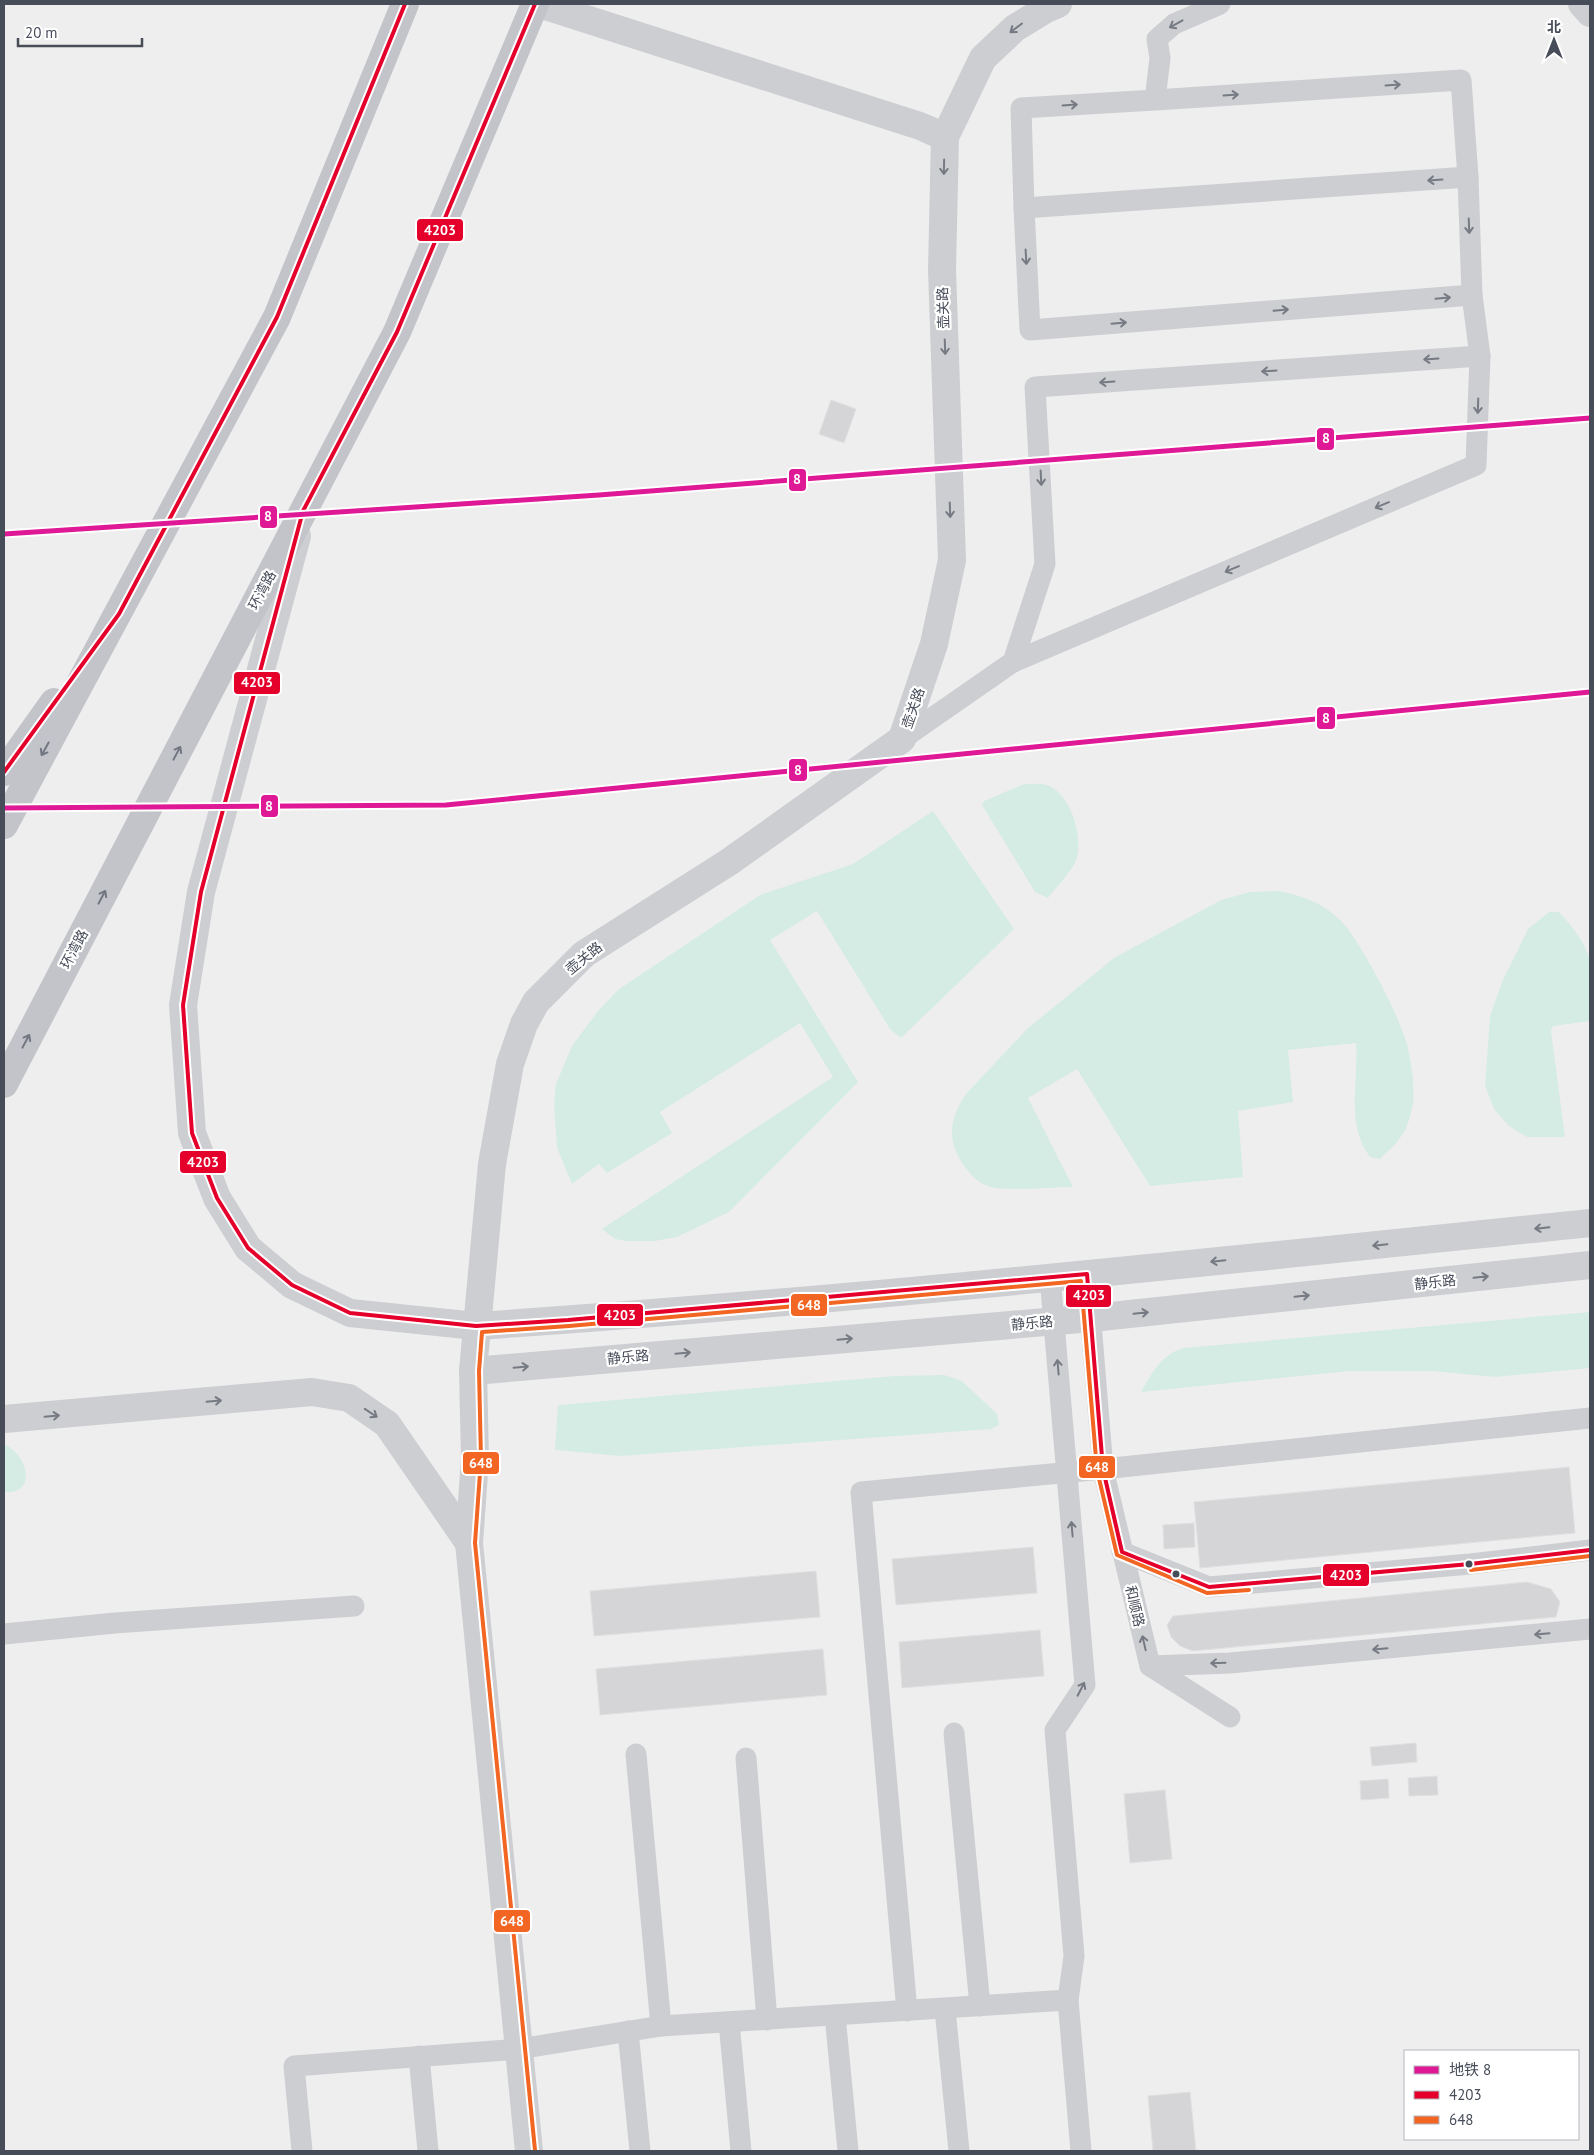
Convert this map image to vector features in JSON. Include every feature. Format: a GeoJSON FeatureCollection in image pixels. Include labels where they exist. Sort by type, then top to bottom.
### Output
{"type":"FeatureCollection","features":[{"type":"Feature","properties":{"kind":"highway"},"geometry":{"type":"LineString","coordinates":[[4,825],[276,316],[405,4]]}},
{"type":"Feature","properties":{"kind":"highway","name":"环湾路"},"geometry":{"type":"LineString","coordinates":[[4,1084],[397,332],[535,4]]}},
{"type":"Feature","properties":{"kind":"highway"},"geometry":{"type":"LineString","coordinates":[[4,772],[118,614]]}},
{"type":"Feature","properties":{"kind":"street"},"geometry":{"type":"LineString","coordinates":[[539,4],[920,126],[945,138]]}},
{"type":"Feature","properties":{"kind":"street","name":"壶关路"},"geometry":{"type":"LineString","coordinates":[[529,2151],[469,1543],[475,1459],[472,1371],[492,1164],[508,1073],[524,1024],[536,1002],[584,954],[729,862],[902,739],[934,644],[952,560],[942,270],[945,138],[984,58],[1015,28],[1058,4]]}},
{"type":"Feature","properties":{"kind":"street"},"geometry":{"type":"LineString","coordinates":[[1582,4],[1590,13]]}},
{"type":"Feature","properties":{"kind":"street"},"geometry":{"type":"LineString","coordinates":[[303,511],[201,892],[183,1004],[192,1133],[217,1198],[248,1248],[292,1286],[350,1313],[476,1326],[568,1320],[1087,1274],[1590,1224]]}},
{"type":"Feature","properties":{"kind":"street","name":"静乐路"},"geometry":{"type":"LineString","coordinates":[[472,1371],[1092,1318],[1590,1265]]}},
{"type":"Feature","properties":{"kind":"street"},"geometry":{"type":"LineString","coordinates":[[4,1420],[312,1392],[349,1398],[386,1424],[469,1543]]}},
{"type":"Feature","properties":{"kind":"lane"},"geometry":{"type":"LineString","coordinates":[[1155,100],[1160,58],[1156,39],[1174,24],[1220,4]]}},
{"type":"Feature","properties":{"kind":"lane"},"geometry":{"type":"LineString","coordinates":[[902,739],[1013,662],[1476,465],[1480,356],[1472,295],[1468,177],[1461,80],[1021,108],[1030,330],[1472,295]]}},
{"type":"Feature","properties":{"kind":"lane"},"geometry":{"type":"LineString","coordinates":[[1024,208],[1468,177]]}},
{"type":"Feature","properties":{"kind":"lane"},"geometry":{"type":"LineString","coordinates":[[1013,662],[1045,564],[1035,388],[1480,356]]}},
{"type":"Feature","properties":{"kind":"lane","name":"和顺路"},"geometry":{"type":"LineString","coordinates":[[1087,1274],[1103,1469],[1150,1666]]}},
{"type":"Feature","properties":{"kind":"lane"},"geometry":{"type":"LineString","coordinates":[[1050,1277],[1085,1685],[1055,1730],[1074,1956],[1068,2000],[1081,2151]]}},
{"type":"Feature","properties":{"kind":"lane"},"geometry":{"type":"LineString","coordinates":[[907,2011],[861,1492],[1067,1473],[1590,1418]]}},
{"type":"Feature","properties":{"kind":"lane"},"geometry":{"type":"LineString","coordinates":[[1122,1552],[1209,1587],[1470,1564],[1590,1550]]}},
{"type":"Feature","properties":{"kind":"lane"},"geometry":{"type":"LineString","coordinates":[[4,1634],[115,1623],[354,1606]]}},
{"type":"Feature","properties":{"kind":"lane"},"geometry":{"type":"LineString","coordinates":[[1150,1666],[1230,1663],[1590,1629]]}},
{"type":"Feature","properties":{"kind":"lane"},"geometry":{"type":"LineString","coordinates":[[1150,1666],[1230,1717]]}},
{"type":"Feature","properties":{"kind":"lane"},"geometry":{"type":"LineString","coordinates":[[954,1733],[980,2006]]}},
{"type":"Feature","properties":{"kind":"lane"},"geometry":{"type":"LineString","coordinates":[[636,1754],[661,2026]]}},
{"type":"Feature","properties":{"kind":"lane"},"geometry":{"type":"LineString","coordinates":[[746,1758],[767,2020]]}},
{"type":"Feature","properties":{"kind":"lane"},"geometry":{"type":"LineString","coordinates":[[302,2151],[294,2066],[519,2048],[661,2026],[1068,2000]]}},
{"type":"Feature","properties":{"kind":"lane"},"geometry":{"type":"LineString","coordinates":[[945,2008],[959,2151]]}},
{"type":"Feature","properties":{"kind":"lane"},"geometry":{"type":"LineString","coordinates":[[836,2016],[848,2151]]}},
{"type":"Feature","properties":{"kind":"lane"},"geometry":{"type":"LineString","coordinates":[[729,2022],[741,2151]]}},
{"type":"Feature","properties":{"kind":"lane"},"geometry":{"type":"LineString","coordinates":[[628,2031],[640,2151]]}},
{"type":"Feature","properties":{"kind":"lane"},"geometry":{"type":"LineString","coordinates":[[419,2056],[428,2151]]}},
{"type":"Feature","properties":{"kind":"green space"},"geometry":{"type":"Polygon","coordinates":[[[1024,784],[1045,784],[1055,790],[1069,806],[1077,829],[1078,851],[1074,865],[1048,898],[1035,892],[982,805],[984,801],[1024,784]]]}},
{"type":"Feature","properties":{"kind":"green space"},"geometry":{"type":"Polygon","coordinates":[[[933,811],[1014,929],[901,1038],[890,1029],[817,911],[770,940],[858,1082],[729,1212],[677,1237],[655,1241],[615,1239],[602,1229],[833,1077],[800,1023],[660,1112],[672,1133],[607,1173],[599,1164],[572,1184],[557,1148],[554,1104],[556,1084],[572,1046],[598,1011],[619,989],[760,895],[853,864],[933,811]]]}},
{"type":"Feature","properties":{"kind":"green space"},"geometry":{"type":"Polygon","coordinates":[[[1278,891],[1310,900],[1325,908],[1339,919],[1366,957],[1386,993],[1401,1026],[1411,1065],[1413,1105],[1409,1121],[1403,1133],[1380,1159],[1370,1157],[1362,1144],[1358,1131],[1355,1116],[1356,1043],[1288,1050],[1293,1102],[1238,1111],[1243,1177],[1150,1186],[1077,1069],[1028,1098],[1073,1187],[996,1188],[984,1185],[971,1174],[961,1161],[953,1142],[952,1133],[955,1114],[966,1094],[1027,1029],[1114,958],[1221,900],[1250,892],[1278,891]]]}},
{"type":"Feature","properties":{"kind":"green space"},"geometry":{"type":"Polygon","coordinates":[[[1549,912],[1559,912],[1586,948],[1590,962],[1591,977],[1590,1021],[1553,1026],[1551,1031],[1565,1137],[1527,1137],[1509,1126],[1494,1109],[1485,1086],[1490,1016],[1503,980],[1528,929],[1549,912]]]}},
{"type":"Feature","properties":{"kind":"green space"},"geometry":{"type":"Polygon","coordinates":[[[1590,1312],[1590,1368],[1495,1377],[1431,1371],[1350,1371],[1141,1392],[1163,1360],[1175,1351],[1183,1348],[1590,1312]]]}},
{"type":"Feature","properties":{"kind":"green space"},"geometry":{"type":"Polygon","coordinates":[[[944,1375],[962,1381],[997,1414],[999,1425],[991,1429],[620,1456],[555,1450],[558,1405],[894,1376],[944,1375]]]}},
{"type":"Feature","properties":{"kind":"green space"},"geometry":{"type":"Polygon","coordinates":[[[4,1444],[19,1457],[24,1465],[26,1474],[25,1481],[21,1487],[14,1491],[4,1492],[4,1444]]]}},
{"type":"Feature","properties":{"kind":"building"},"geometry":{"type":"Polygon","coordinates":[[[831,400],[856,409],[844,443],[819,434],[831,400]]]}},
{"type":"Feature","properties":{"kind":"building"},"geometry":{"type":"Polygon","coordinates":[[[1569,1467],[1575,1533],[1200,1568],[1194,1502],[1569,1467]]]}},
{"type":"Feature","properties":{"kind":"building"},"geometry":{"type":"Polygon","coordinates":[[[1194,1523],[1195,1547],[1164,1549],[1163,1525],[1194,1523]]]}},
{"type":"Feature","properties":{"kind":"building"},"geometry":{"type":"Polygon","coordinates":[[[1033,1547],[1037,1593],[896,1605],[892,1559],[1033,1547]]]}},
{"type":"Feature","properties":{"kind":"building"},"geometry":{"type":"Polygon","coordinates":[[[816,1571],[820,1617],[594,1636],[590,1591],[816,1571]]]}},
{"type":"Feature","properties":{"kind":"building"},"geometry":{"type":"Polygon","coordinates":[[[1527,1582],[1551,1589],[1560,1602],[1556,1617],[1193,1651],[1180,1646],[1171,1637],[1167,1625],[1173,1616],[1527,1582]]]}},
{"type":"Feature","properties":{"kind":"building"},"geometry":{"type":"Polygon","coordinates":[[[1040,1630],[1044,1676],[902,1688],[899,1642],[1040,1630]]]}},
{"type":"Feature","properties":{"kind":"building"},"geometry":{"type":"Polygon","coordinates":[[[823,1649],[827,1695],[600,1715],[596,1669],[823,1649]]]}},
{"type":"Feature","properties":{"kind":"building"},"geometry":{"type":"Polygon","coordinates":[[[1416,1743],[1417,1762],[1372,1766],[1370,1747],[1416,1743]]]}},
{"type":"Feature","properties":{"kind":"building"},"geometry":{"type":"Polygon","coordinates":[[[1437,1776],[1438,1795],[1409,1796],[1408,1778],[1437,1776]]]}},
{"type":"Feature","properties":{"kind":"building"},"geometry":{"type":"Polygon","coordinates":[[[1388,1779],[1389,1798],[1361,1800],[1360,1781],[1388,1779]]]}},
{"type":"Feature","properties":{"kind":"building"},"geometry":{"type":"Polygon","coordinates":[[[1165,1790],[1172,1859],[1130,1863],[1124,1794],[1165,1790]]]}},
{"type":"Feature","properties":{"kind":"building"},"geometry":{"type":"Polygon","coordinates":[[[1190,2092],[1196,2151],[1153,2151],[1148,2096],[1190,2092]]]}},
{"type":"Feature","properties":{"kind":"metro line","name":"8"},"geometry":{"type":"LineString","coordinates":[[4,534],[599,495],[1590,418]]}},
{"type":"Feature","properties":{"kind":"metro line","name":"8"},"geometry":{"type":"LineString","coordinates":[[4,808],[446,805],[1590,692]]}},
{"type":"Feature","properties":{"kind":"transit line","name":"4203"},"geometry":{"type":"LineString","coordinates":[[4,772],[119,614],[277,317],[405,4]]}},
{"type":"Feature","properties":{"kind":"transit line","name":"4203"},"geometry":{"type":"LineString","coordinates":[[535,4],[397,332],[303,511],[201,892],[183,1005],[192,1133],[217,1198],[248,1248],[292,1285],[350,1313],[476,1326],[568,1320],[1087,1274],[1103,1469],[1122,1552],[1209,1587],[1470,1564],[1590,1550]]}},
{"type":"Feature","properties":{"kind":"transit line","name":"648"},"geometry":{"type":"LineString","coordinates":[[535,2150],[475,1543],[481,1459],[479,1371],[482,1332],[1081,1281],[1097,1470],[1117,1555],[1207,1593],[1249,1590]]}},
{"type":"Feature","properties":{"kind":"transit line","name":"648"},"geometry":{"type":"LineString","coordinates":[[1471,1570],[1590,1556]]}}]}
